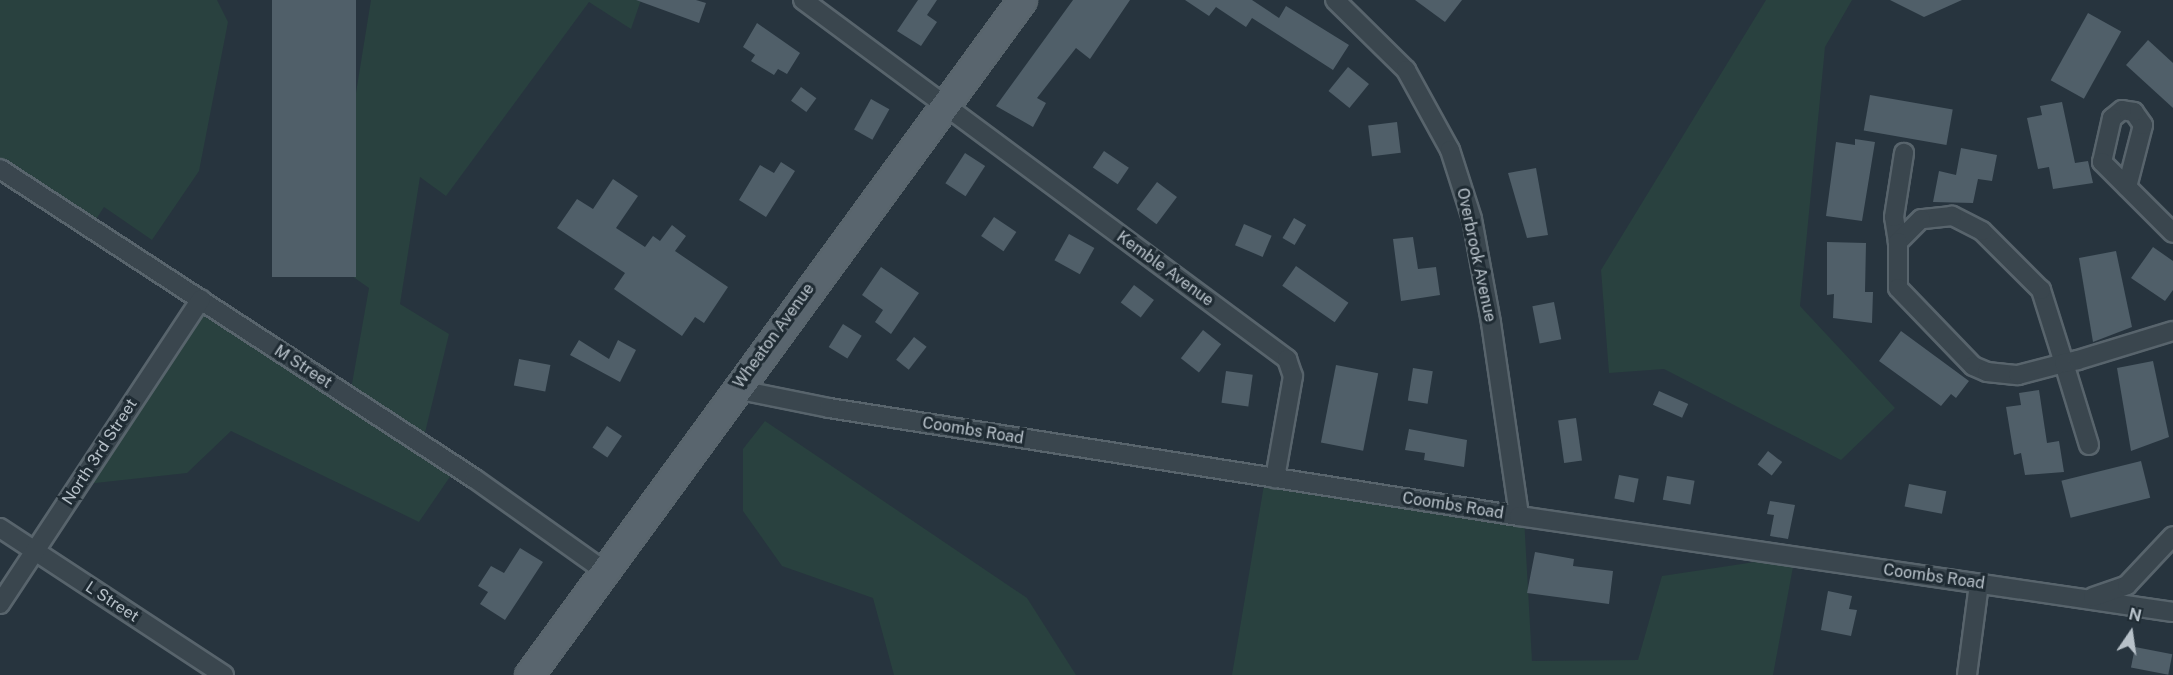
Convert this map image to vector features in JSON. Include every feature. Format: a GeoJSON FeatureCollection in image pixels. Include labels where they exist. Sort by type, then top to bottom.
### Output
{"type":"FeatureCollection","features":[{"type":"Feature","properties":{"kind":"main road","name":"Wheaton Avenue"},"geometry":{"type":"LineString","coordinates":[[530,675],[603,570],[1022,0]]}},
{"type":"Feature","properties":{"kind":"street","name":"Kemble Avenue"},"geometry":{"type":"LineString","coordinates":[[803,0],[1287,359],[1293,376],[1275,478]]}},
{"type":"Feature","properties":{"kind":"street","name":"Overbrook Avenue"},"geometry":{"type":"LineString","coordinates":[[1335,0],[1406,70],[1450,150],[1472,219],[1491,323],[1519,516]]}},
{"type":"Feature","properties":{"kind":"street"},"geometry":{"type":"LineString","coordinates":[[1904,153],[1893,217],[1898,242],[1898,288],[1973,366],[2018,375],[2173,331]]}},
{"type":"Feature","properties":{"kind":"street","name":"M Street"},"geometry":{"type":"LineString","coordinates":[[0,169],[475,479],[603,570]]}},
{"type":"Feature","properties":{"kind":"street"},"geometry":{"type":"LineString","coordinates":[[2127,187],[2173,233]]}},
{"type":"Feature","properties":{"kind":"street"},"geometry":{"type":"LineString","coordinates":[[1898,242],[1921,219],[1952,216],[1982,231],[2041,290],[2089,445]]}},
{"type":"Feature","properties":{"kind":"street","name":"North 3rd Street"},"geometry":{"type":"LineString","coordinates":[[0,604],[201,299]]}},
{"type":"Feature","properties":{"kind":"street","name":"Coombs Road"},"geometry":{"type":"LineString","coordinates":[[735,389],[829,408],[1519,516],[2173,612]]}},
{"type":"Feature","properties":{"kind":"street","name":"L Street"},"geometry":{"type":"LineString","coordinates":[[0,528],[224,675]]}},
{"type":"Feature","properties":{"kind":"street"},"geometry":{"type":"LineString","coordinates":[[2082,598],[2127,585],[2173,536]]}},
{"type":"Feature","properties":{"kind":"street"},"geometry":{"type":"LineString","coordinates":[[1967,675],[1978,584]]}},
{"type":"Feature","properties":{"kind":"green space"},"geometry":{"type":"Polygon","coordinates":[[[0,0],[217,0],[228,22],[199,171],[152,240],[104,207],[91,227],[0,170],[0,0]]]}},
{"type":"Feature","properties":{"kind":"green space"},"geometry":{"type":"Polygon","coordinates":[[[371,0],[641,0],[631,29],[589,2],[446,196],[420,177],[400,304],[449,334],[422,445],[456,468],[419,522],[231,431],[187,473],[86,484],[210,304],[350,395],[369,288],[329,260],[371,0]]]}},
{"type":"Feature","properties":{"kind":"green space"},"geometry":{"type":"Polygon","coordinates":[[[1766,0],[1852,0],[1825,47],[1800,306],[1895,408],[1841,460],[1664,369],[1609,373],[1601,270],[1766,0]]]}},
{"type":"Feature","properties":{"kind":"green space"},"geometry":{"type":"Polygon","coordinates":[[[765,421],[1027,598],[1076,675],[894,675],[873,598],[782,566],[743,511],[743,449],[765,421]]]}},
{"type":"Feature","properties":{"kind":"green space"},"geometry":{"type":"Polygon","coordinates":[[[1265,479],[1524,517],[1532,661],[1638,660],[1662,576],[1795,556],[1773,675],[1232,675],[1265,479]]]}},
{"type":"Feature","properties":{"kind":"building"},"geometry":{"type":"Polygon","coordinates":[[[272,0],[356,0],[356,277],[272,277],[272,0]]]}},
{"type":"Feature","properties":{"kind":"building"},"geometry":{"type":"Polygon","coordinates":[[[636,0],[696,0],[706,3],[699,23],[636,0]]]}},
{"type":"Feature","properties":{"kind":"building"},"geometry":{"type":"Polygon","coordinates":[[[918,0],[937,0],[927,15],[937,22],[921,46],[897,31],[918,0]]]}},
{"type":"Feature","properties":{"kind":"building"},"geometry":{"type":"Polygon","coordinates":[[[1073,0],[1130,0],[1090,59],[1076,48],[1037,98],[1046,103],[1033,127],[996,106],[1073,0]]]}},
{"type":"Feature","properties":{"kind":"building"},"geometry":{"type":"Polygon","coordinates":[[[1185,0],[1252,0],[1279,18],[1286,6],[1349,45],[1333,70],[1252,18],[1246,27],[1216,7],[1209,16],[1185,0]]]}},
{"type":"Feature","properties":{"kind":"building"},"geometry":{"type":"Polygon","coordinates":[[[1415,0],[1462,0],[1445,22],[1415,0]]]}},
{"type":"Feature","properties":{"kind":"building"},"geometry":{"type":"Polygon","coordinates":[[[1890,0],[1962,0],[1924,17],[1890,0]]]}},
{"type":"Feature","properties":{"kind":"building"},"geometry":{"type":"Polygon","coordinates":[[[2088,13],[2121,31],[2084,99],[2051,80],[2088,13]]]}},
{"type":"Feature","properties":{"kind":"building"},"geometry":{"type":"Polygon","coordinates":[[[757,23],[800,53],[787,74],[778,69],[774,75],[751,61],[755,55],[743,47],[757,23]]]}},
{"type":"Feature","properties":{"kind":"building"},"geometry":{"type":"Polygon","coordinates":[[[2148,40],[2173,63],[2173,108],[2126,65],[2148,40]]]}},
{"type":"Feature","properties":{"kind":"building"},"geometry":{"type":"Polygon","coordinates":[[[1348,67],[1369,84],[1349,108],[1328,91],[1348,67]]]}},
{"type":"Feature","properties":{"kind":"building"},"geometry":{"type":"Polygon","coordinates":[[[801,87],[816,98],[806,112],[791,101],[801,87]]]}},
{"type":"Feature","properties":{"kind":"building"},"geometry":{"type":"Polygon","coordinates":[[[1870,95],[1953,110],[1946,145],[1864,130],[1870,95]]]}},
{"type":"Feature","properties":{"kind":"building"},"geometry":{"type":"Polygon","coordinates":[[[871,99],[889,109],[872,140],[854,130],[871,99]]]}},
{"type":"Feature","properties":{"kind":"building"},"geometry":{"type":"Polygon","coordinates":[[[2062,102],[2075,163],[2088,161],[2093,183],[2053,189],[2049,167],[2038,169],[2027,118],[2042,115],[2040,106],[2062,102]]]}},
{"type":"Feature","properties":{"kind":"building"},"geometry":{"type":"Polygon","coordinates":[[[1397,122],[1401,153],[1372,156],[1368,126],[1397,122]]]}},
{"type":"Feature","properties":{"kind":"building"},"geometry":{"type":"Polygon","coordinates":[[[1855,139],[1875,142],[1862,221],[1826,216],[1836,142],[1855,145],[1855,139]]]}},
{"type":"Feature","properties":{"kind":"building"},"geometry":{"type":"Polygon","coordinates":[[[1961,148],[1997,155],[1992,181],[1978,179],[1973,203],[1933,202],[1939,171],[1956,175],[1961,148]]]}},
{"type":"Feature","properties":{"kind":"building"},"geometry":{"type":"Polygon","coordinates":[[[1104,151],[1129,168],[1118,184],[1093,168],[1104,151]]]}},
{"type":"Feature","properties":{"kind":"building"},"geometry":{"type":"Polygon","coordinates":[[[965,153],[985,166],[966,196],[945,183],[965,153]]]}},
{"type":"Feature","properties":{"kind":"building"},"geometry":{"type":"Polygon","coordinates":[[[781,162],[795,171],[766,217],[739,200],[760,165],[774,173],[781,162]]]}},
{"type":"Feature","properties":{"kind":"building"},"geometry":{"type":"Polygon","coordinates":[[[1536,168],[1548,235],[1527,238],[1508,173],[1536,168]]]}},
{"type":"Feature","properties":{"kind":"building"},"geometry":{"type":"Polygon","coordinates":[[[613,179],[638,196],[616,228],[645,247],[653,236],[660,241],[672,225],[686,236],[675,251],[728,287],[704,323],[695,317],[682,336],[614,289],[625,273],[557,228],[577,199],[593,209],[613,179]]]}},
{"type":"Feature","properties":{"kind":"building"},"geometry":{"type":"Polygon","coordinates":[[[1157,182],[1177,197],[1157,224],[1137,209],[1157,182]]]}},
{"type":"Feature","properties":{"kind":"building"},"geometry":{"type":"Polygon","coordinates":[[[994,217],[1016,232],[1004,251],[981,236],[994,217]]]}},
{"type":"Feature","properties":{"kind":"building"},"geometry":{"type":"Polygon","coordinates":[[[1294,218],[1306,225],[1295,245],[1282,238],[1294,218]]]}},
{"type":"Feature","properties":{"kind":"building"},"geometry":{"type":"Polygon","coordinates":[[[1244,224],[1272,236],[1263,257],[1235,245],[1244,224]]]}},
{"type":"Feature","properties":{"kind":"building"},"geometry":{"type":"Polygon","coordinates":[[[1069,234],[1094,248],[1080,274],[1054,260],[1069,234]]]}},
{"type":"Feature","properties":{"kind":"building"},"geometry":{"type":"Polygon","coordinates":[[[1413,237],[1418,269],[1436,267],[1440,295],[1401,301],[1393,239],[1413,237]]]}},
{"type":"Feature","properties":{"kind":"building"},"geometry":{"type":"Polygon","coordinates":[[[1827,242],[1866,243],[1865,292],[1873,292],[1872,323],[1833,318],[1834,294],[1827,295],[1827,242]]]}},
{"type":"Feature","properties":{"kind":"building"},"geometry":{"type":"Polygon","coordinates":[[[2153,247],[2173,261],[2173,290],[2165,301],[2131,278],[2153,247]]]}},
{"type":"Feature","properties":{"kind":"building"},"geometry":{"type":"Polygon","coordinates":[[[2116,251],[2132,327],[2093,342],[2079,258],[2116,251]]]}},
{"type":"Feature","properties":{"kind":"building"},"geometry":{"type":"Polygon","coordinates":[[[1296,266],[1348,303],[1335,322],[1282,286],[1296,266]]]}},
{"type":"Feature","properties":{"kind":"building"},"geometry":{"type":"Polygon","coordinates":[[[881,267],[919,293],[891,334],[875,322],[883,310],[862,295],[881,267]]]}},
{"type":"Feature","properties":{"kind":"building"},"geometry":{"type":"Polygon","coordinates":[[[1134,285],[1154,300],[1141,318],[1121,303],[1134,285]]]}},
{"type":"Feature","properties":{"kind":"building"},"geometry":{"type":"Polygon","coordinates":[[[1554,302],[1561,339],[1540,343],[1532,306],[1554,302]]]}},
{"type":"Feature","properties":{"kind":"building"},"geometry":{"type":"Polygon","coordinates":[[[843,324],[862,336],[847,359],[829,347],[843,324]]]}},
{"type":"Feature","properties":{"kind":"building"},"geometry":{"type":"Polygon","coordinates":[[[1203,330],[1221,344],[1199,373],[1181,358],[1203,330]]]}},
{"type":"Feature","properties":{"kind":"building"},"geometry":{"type":"Polygon","coordinates":[[[1901,331],[1969,381],[1956,398],[1951,394],[1941,406],[1879,361],[1901,331]]]}},
{"type":"Feature","properties":{"kind":"building"},"geometry":{"type":"Polygon","coordinates":[[[914,337],[927,347],[909,370],[896,360],[914,337]]]}},
{"type":"Feature","properties":{"kind":"building"},"geometry":{"type":"Polygon","coordinates":[[[579,340],[609,359],[618,340],[636,350],[620,382],[570,355],[579,340]]]}},
{"type":"Feature","properties":{"kind":"building"},"geometry":{"type":"Polygon","coordinates":[[[519,359],[550,365],[545,392],[514,386],[519,359]]]}},
{"type":"Feature","properties":{"kind":"building"},"geometry":{"type":"Polygon","coordinates":[[[2153,361],[2169,437],[2131,451],[2117,368],[2153,361]]]}},
{"type":"Feature","properties":{"kind":"building"},"geometry":{"type":"Polygon","coordinates":[[[1336,365],[1378,373],[1363,451],[1321,443],[1336,365]]]}},
{"type":"Feature","properties":{"kind":"building"},"geometry":{"type":"Polygon","coordinates":[[[1413,368],[1433,371],[1428,404],[1408,401],[1413,368]]]}},
{"type":"Feature","properties":{"kind":"building"},"geometry":{"type":"Polygon","coordinates":[[[1226,371],[1253,375],[1248,406],[1222,403],[1226,371]]]}},
{"type":"Feature","properties":{"kind":"building"},"geometry":{"type":"Polygon","coordinates":[[[2039,390],[2047,443],[2059,441],[2064,472],[2025,475],[2021,453],[2014,455],[2006,407],[2021,405],[2019,393],[2039,390]]]}},
{"type":"Feature","properties":{"kind":"building"},"geometry":{"type":"Polygon","coordinates":[[[1659,391],[1688,404],[1682,418],[1653,405],[1659,391]]]}},
{"type":"Feature","properties":{"kind":"building"},"geometry":{"type":"Polygon","coordinates":[[[1576,418],[1582,461],[1564,463],[1558,421],[1576,418]]]}},
{"type":"Feature","properties":{"kind":"building"},"geometry":{"type":"Polygon","coordinates":[[[607,426],[622,436],[607,458],[592,448],[607,426]]]}},
{"type":"Feature","properties":{"kind":"building"},"geometry":{"type":"Polygon","coordinates":[[[1409,429],[1467,440],[1464,467],[1424,460],[1425,453],[1405,450],[1409,429]]]}},
{"type":"Feature","properties":{"kind":"building"},"geometry":{"type":"Polygon","coordinates":[[[1768,451],[1782,462],[1772,475],[1758,464],[1768,451]]]}},
{"type":"Feature","properties":{"kind":"building"},"geometry":{"type":"Polygon","coordinates":[[[2141,461],[2150,498],[2071,518],[2061,481],[2141,461]]]}},
{"type":"Feature","properties":{"kind":"building"},"geometry":{"type":"Polygon","coordinates":[[[1619,475],[1639,479],[1634,502],[1614,499],[1619,475]]]}},
{"type":"Feature","properties":{"kind":"building"},"geometry":{"type":"Polygon","coordinates":[[[1667,476],[1695,481],[1690,504],[1663,500],[1667,476]]]}},
{"type":"Feature","properties":{"kind":"building"},"geometry":{"type":"Polygon","coordinates":[[[1909,484],[1946,491],[1942,514],[1905,507],[1909,484]]]}},
{"type":"Feature","properties":{"kind":"building"},"geometry":{"type":"Polygon","coordinates":[[[1770,501],[1795,505],[1788,539],[1770,536],[1774,515],[1767,514],[1770,501]]]}},
{"type":"Feature","properties":{"kind":"building"},"geometry":{"type":"Polygon","coordinates":[[[520,548],[543,562],[505,620],[480,604],[488,592],[478,586],[491,566],[504,573],[520,548]]]}},
{"type":"Feature","properties":{"kind":"building"},"geometry":{"type":"Polygon","coordinates":[[[1535,552],[1574,559],[1573,566],[1613,571],[1609,604],[1527,593],[1535,552]]]}},
{"type":"Feature","properties":{"kind":"building"},"geometry":{"type":"Polygon","coordinates":[[[1828,591],[1852,596],[1849,609],[1857,610],[1851,636],[1821,630],[1828,591]]]}},
{"type":"Feature","properties":{"kind":"building"},"geometry":{"type":"Polygon","coordinates":[[[2135,647],[2172,654],[2168,675],[2131,668],[2135,647]]]}}]}
